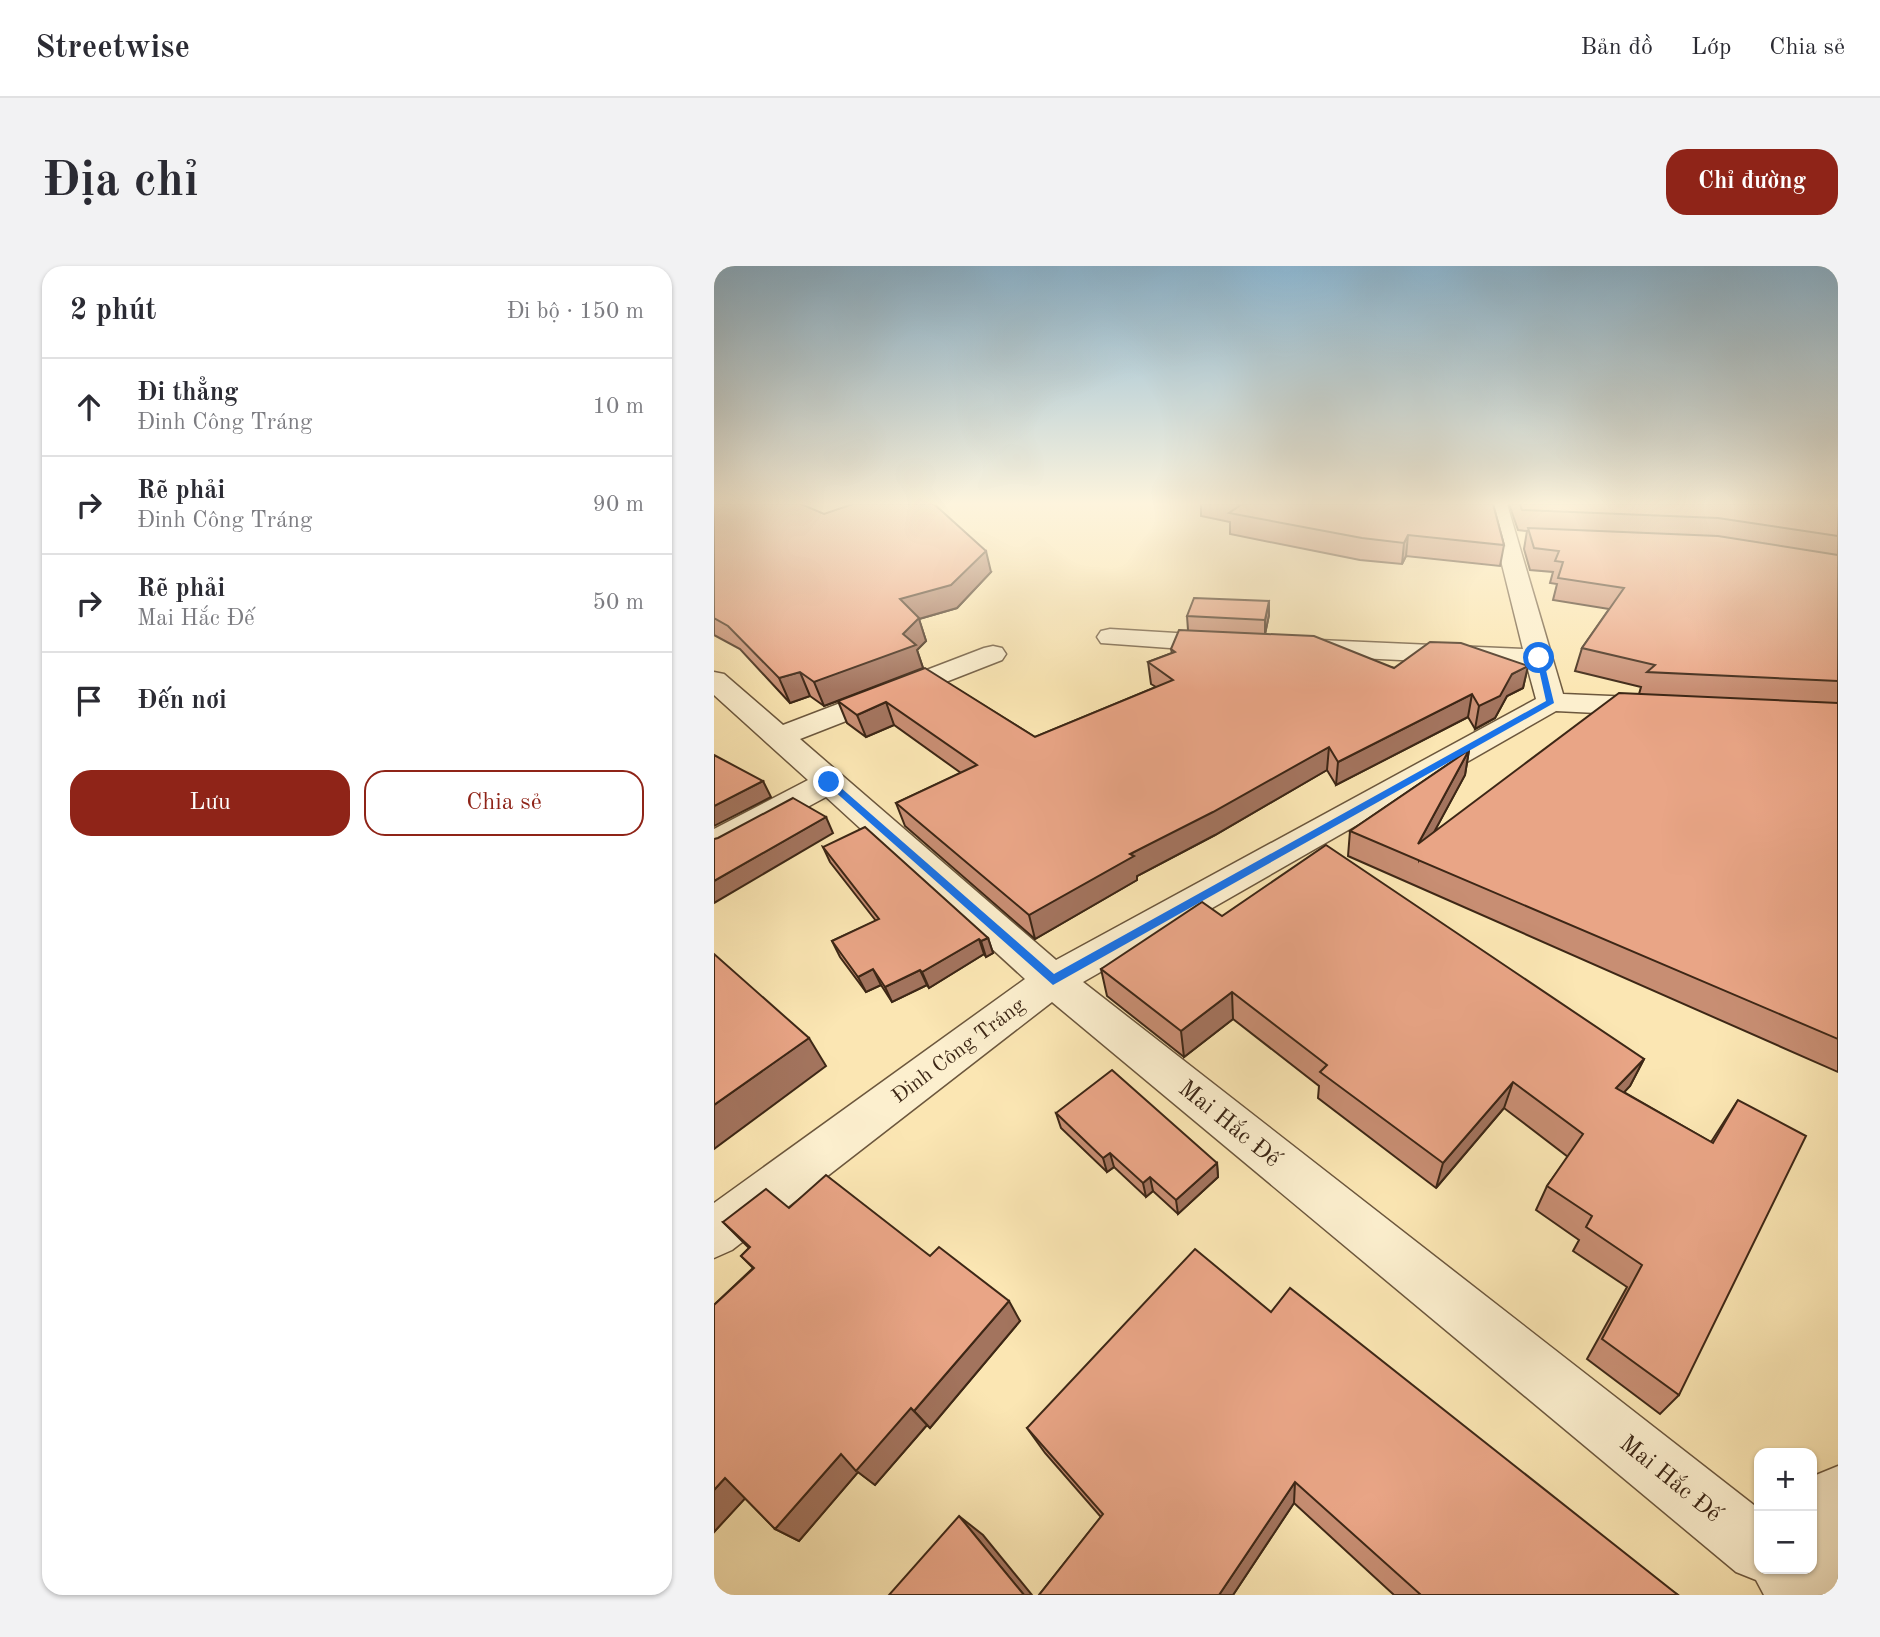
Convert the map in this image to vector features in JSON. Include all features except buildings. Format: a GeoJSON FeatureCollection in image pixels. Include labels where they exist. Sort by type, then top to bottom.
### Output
{"type":"FeatureCollection","features":[{"type":"Feature","properties":{"kind":"street"},"geometry":{"type":"LineString","coordinates":[[1524,566],[1539,658],[1550,702],[1687,709]]}},
{"type":"Feature","properties":{"kind":"street"},"geometry":{"type":"LineString","coordinates":[[1110,637],[1539,658]]}},
{"type":"Feature","properties":{"kind":"street"},"geometry":{"type":"LineString","coordinates":[[779,737],[993,654]]}},
{"type":"Feature","properties":{"kind":"street","name":"Mai Hắc Đế"},"geometry":{"type":"LineString","coordinates":[[714,680],[1053,980],[1754,1545]]}},
{"type":"Feature","properties":{"kind":"street","name":"Đinh Công Tráng"},"geometry":{"type":"LineString","coordinates":[[714,1233],[1053,980],[1550,702]]}},
{"type":"Feature","properties":{"kind":"street"},"geometry":{"type":"LineString","coordinates":[[714,843],[829,782]]}},
{"type":"Feature","properties":{"kind":"street"},"geometry":{"type":"LineString","coordinates":[[1791,1574],[1818,1595],[1838,1497]]}},
{"type":"Feature","properties":{"kind":"route"},"geometry":{"type":"LineString","coordinates":[[829,782],[1053,980],[1550,702],[1539,658]]}}]}
